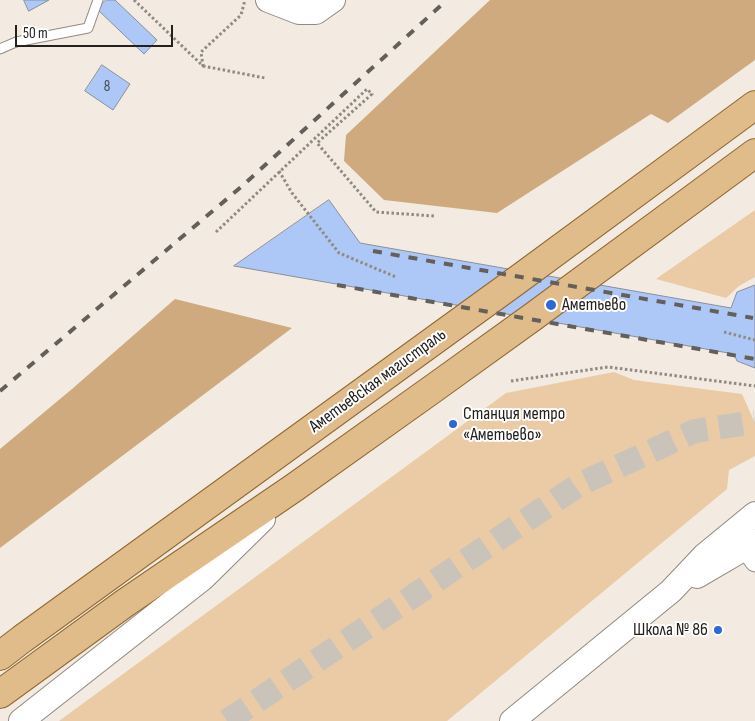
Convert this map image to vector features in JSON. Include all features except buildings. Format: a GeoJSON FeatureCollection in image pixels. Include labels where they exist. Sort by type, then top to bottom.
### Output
{"type":"FeatureCollection","features":[{"type":"Feature","properties":{"kind":"main road","name":"Аметьевская магистраль"},"geometry":{"type":"LineString","coordinates":[[0,656],[755,105]]}},
{"type":"Feature","properties":{"kind":"main road","name":"Аметьевская магистраль"},"geometry":{"type":"LineString","coordinates":[[0,694],[125,603],[295,487],[534,316],[755,153]]}},
{"type":"Feature","properties":{"kind":"street"},"geometry":{"type":"LineString","coordinates":[[268,0],[300,12],[316,12],[333,0]]}},
{"type":"Feature","properties":{"kind":"street"},"geometry":{"type":"LineString","coordinates":[[21,721],[203,578],[295,487]]}},
{"type":"Feature","properties":{"kind":"street"},"geometry":{"type":"LineString","coordinates":[[512,721],[671,591],[704,555],[755,514]]}},
{"type":"Feature","properties":{"kind":"street"},"geometry":{"type":"LineString","coordinates":[[671,591],[752,551]]}},
{"type":"Feature","properties":{"kind":"lane"},"geometry":{"type":"LineString","coordinates":[[0,49],[16,42],[88,28],[98,0]]}},
{"type":"Feature","properties":{"kind":"path"},"geometry":{"type":"LineString","coordinates":[[134,0],[203,66],[265,78]]}},
{"type":"Feature","properties":{"kind":"path"},"geometry":{"type":"LineString","coordinates":[[203,66],[201,52],[241,16],[245,0]]}},
{"type":"Feature","properties":{"kind":"path"},"geometry":{"type":"LineString","coordinates":[[216,232],[367,89],[372,94],[317,143],[376,212],[434,216]]}},
{"type":"Feature","properties":{"kind":"path"},"geometry":{"type":"LineString","coordinates":[[279,171],[292,193],[339,253],[396,277]]}},
{"type":"Feature","properties":{"kind":"path"},"geometry":{"type":"LineString","coordinates":[[724,332],[755,340]]}},
{"type":"Feature","properties":{"kind":"path"},"geometry":{"type":"LineString","coordinates":[[511,381],[608,367],[755,386]]}},
{"type":"Feature","properties":{"kind":"shaded area"},"geometry":{"type":"Polygon","coordinates":[[[490,0],[755,0],[755,60],[668,123],[651,114],[497,213],[384,200],[344,161],[346,135],[490,0]]]}},
{"type":"Feature","properties":{"kind":"shaded area"},"geometry":{"type":"Polygon","coordinates":[[[755,210],[755,277],[739,286],[726,298],[656,279],[755,210]]]}},
{"type":"Feature","properties":{"kind":"shaded area"},"geometry":{"type":"Polygon","coordinates":[[[175,299],[292,328],[0,548],[0,449],[175,299]]]}},
{"type":"Feature","properties":{"kind":"shaded area"},"geometry":{"type":"Polygon","coordinates":[[[614,372],[634,380],[742,394],[755,423],[755,456],[729,470],[727,489],[447,721],[59,721],[506,393],[614,372]]]}},
{"type":"Feature","properties":{"kind":"tunnel"},"geometry":{"type":"LineString","coordinates":[[227,721],[580,484],[695,431],[755,422]]}},
{"type":"Feature","properties":{"kind":"railway"},"geometry":{"type":"LineString","coordinates":[[0,391],[241,187],[447,0]]}},
{"type":"Feature","properties":{"kind":"railway"},"geometry":{"type":"LineString","coordinates":[[373,251],[753,318]]}},
{"type":"Feature","properties":{"kind":"railway"},"geometry":{"type":"LineString","coordinates":[[337,285],[755,359]]}},
{"type":"Feature","properties":{"kind":"place","name":"Аметьево"},"geometry":{"type":"Point","coordinates":[551,305]}},
{"type":"Feature","properties":{"kind":"place","name":"Станция метро «Аметьево»"},"geometry":{"type":"Point","coordinates":[453,424]}},
{"type":"Feature","properties":{"kind":"place","name":"Школа № 86"},"geometry":{"type":"Point","coordinates":[718,630]}}]}
